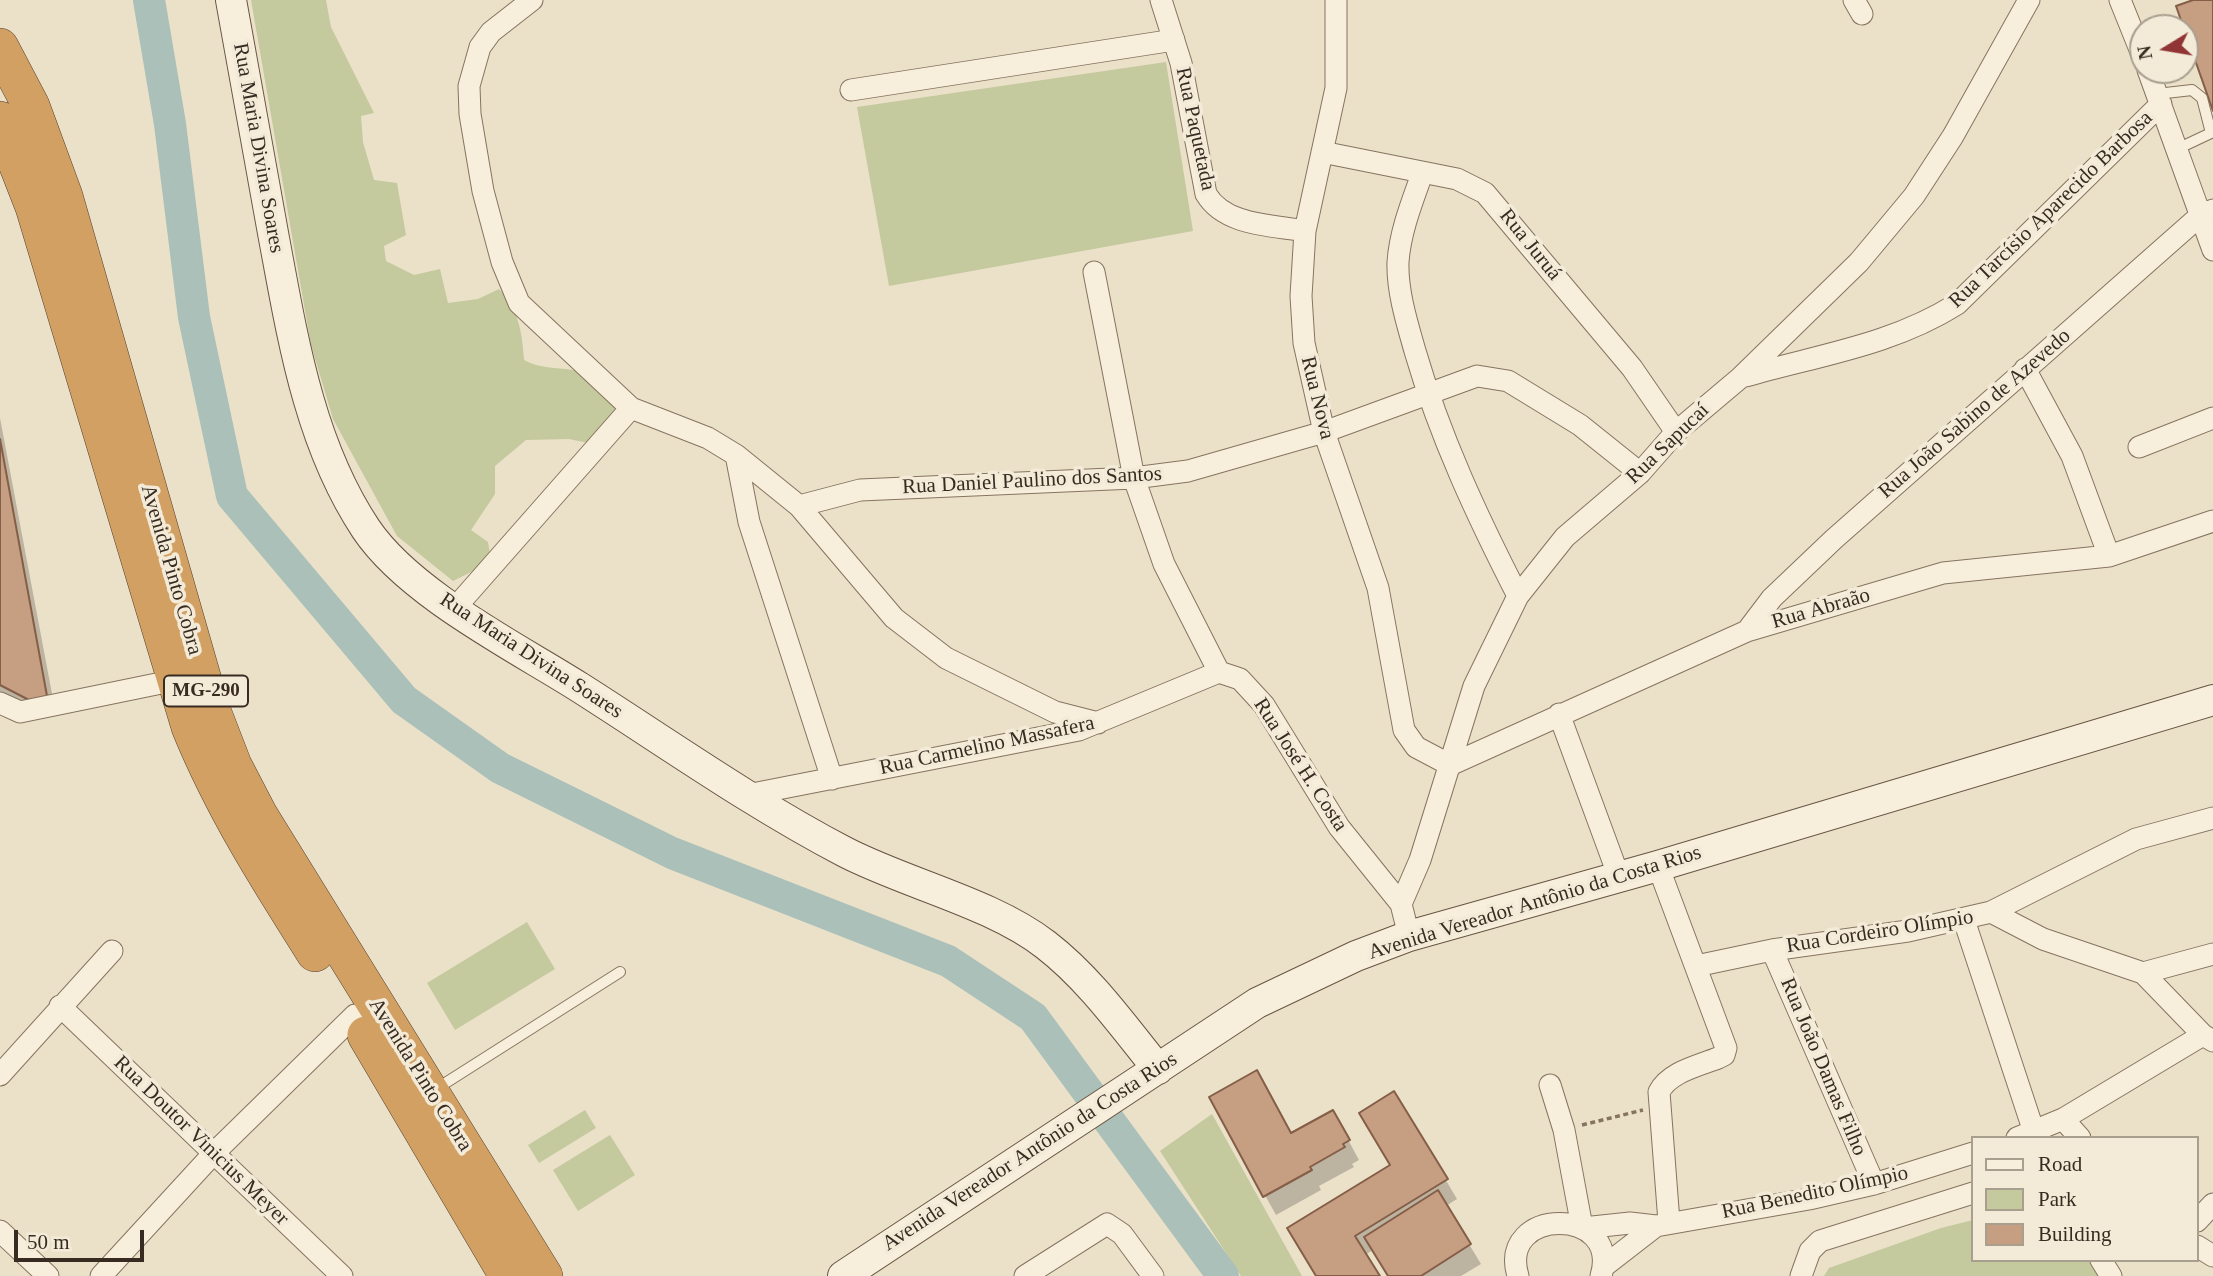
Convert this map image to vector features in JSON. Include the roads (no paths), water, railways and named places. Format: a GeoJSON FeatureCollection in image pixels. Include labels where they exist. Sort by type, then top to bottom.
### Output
{"type":"FeatureCollection","features":[{"type":"Feature","properties":{"kind":"highway","name":"Avenida Pinto Cobra"},"geometry":{"type":"LineString","coordinates":[[0,47],[31,106],[64,196],[211,708],[233,765],[259,815],[431,1093],[453,1155],[508,1276]]}},
{"type":"Feature","properties":{"kind":"highway","name":"Avenida Pinto Cobra"},"geometry":{"type":"LineString","coordinates":[[0,120],[34,207],[190,727],[211,779],[244,842],[355,1015],[453,1155],[544,1276]]}},
{"type":"Feature","properties":{"kind":"street","name":"Rua Maria Divina Soares"},"geometry":{"type":"LineString","coordinates":[[231,0],[294,346],[323,442],[343,489],[368,532],[402,570],[455,608],[747,794],[846,853],[1005,921],[1043,943],[1082,976],[1149,1074]]}},
{"type":"Feature","properties":{"kind":"street"},"geometry":{"type":"LineString","coordinates":[[531,0],[491,32],[473,64],[469,86],[470,114],[483,191],[502,262],[519,303],[631,408],[708,438],[736,455],[799,506],[894,618],[946,658],[1055,712],[1098,723]]}},
{"type":"Feature","properties":{"kind":"street","name":"Rua Paquetada"},"geometry":{"type":"LineString","coordinates":[[1161,0],[1174,40],[1206,194],[1213,206],[1233,217],[1305,231]]}},
{"type":"Feature","properties":{"kind":"street","name":"Rua Nova"},"geometry":{"type":"LineString","coordinates":[[1336,0],[1336,88],[1305,231],[1301,296],[1304,343],[1324,432],[1378,588],[1404,730],[1416,747],[1450,765]]}},
{"type":"Feature","properties":{"kind":"street","name":"Rua Sapucaí"},"geometry":{"type":"LineString","coordinates":[[1401,904],[1420,860],[1474,686],[1518,596],[1565,537],[1640,473],[1676,432],[1740,378],[1859,262],[1914,197],[1959,125],[2029,0]]}},
{"type":"Feature","properties":{"kind":"street"},"geometry":{"type":"LineString","coordinates":[[852,90],[1174,40]]}},
{"type":"Feature","properties":{"kind":"street"},"geometry":{"type":"LineString","coordinates":[[2153,84],[2177,149],[2208,212],[2213,250]]}},
{"type":"Feature","properties":{"kind":"street","name":"Rua Tarcísio Aparecido Barbosa"},"geometry":{"type":"LineString","coordinates":[[1740,378],[1880,341],[1923,326],[1957,304],[2159,99]]}},
{"type":"Feature","properties":{"kind":"street","name":"Rua Juruá"},"geometry":{"type":"LineString","coordinates":[[1322,152],[1473,184],[1499,206],[1632,368],[1676,432]]}},
{"type":"Feature","properties":{"kind":"street"},"geometry":{"type":"LineString","coordinates":[[1422,174],[1406,223],[1398,262],[1405,317],[1427,391],[1471,505],[1518,596]]}},
{"type":"Feature","properties":{"kind":"street","name":"Rua João Sabino de Azevedo"},"geometry":{"type":"LineString","coordinates":[[1747,631],[1772,598],[1834,539],[2025,369],[2208,212]]}},
{"type":"Feature","properties":{"kind":"street"},"geometry":{"type":"LineString","coordinates":[[1094,272],[1134,478],[1164,564],[1219,671]]}},
{"type":"Feature","properties":{"kind":"street"},"geometry":{"type":"LineString","coordinates":[[2025,369],[2072,456],[2109,556]]}},
{"type":"Feature","properties":{"kind":"street","name":"Rua Daniel Paulino dos Santos"},"geometry":{"type":"LineString","coordinates":[[799,506],[860,491],[1134,478],[1188,471],[1324,432],[1427,391],[1476,376],[1508,381],[1580,425],[1640,473]]}},
{"type":"Feature","properties":{"kind":"street"},"geometry":{"type":"LineString","coordinates":[[455,608],[631,408]]}},
{"type":"Feature","properties":{"kind":"street"},"geometry":{"type":"LineString","coordinates":[[2138,447],[2213,418]]}},
{"type":"Feature","properties":{"kind":"street"},"geometry":{"type":"LineString","coordinates":[[736,455],[749,522],[832,779]]}},
{"type":"Feature","properties":{"kind":"street","name":"Rua Abraão"},"geometry":{"type":"LineString","coordinates":[[1450,765],[1559,713],[1747,631],[1943,573],[2109,556],[2213,521]]}},
{"type":"Feature","properties":{"kind":"street","name":"Rua Carmelino Massafera"},"geometry":{"type":"LineString","coordinates":[[747,794],[1079,730],[1219,671]]}},
{"type":"Feature","properties":{"kind":"street","name":"Rua José H. Costa"},"geometry":{"type":"LineString","coordinates":[[1219,671],[1240,679],[1257,697],[1339,827],[1401,904]]}},
{"type":"Feature","properties":{"kind":"street"},"geometry":{"type":"LineString","coordinates":[[0,724],[20,712],[176,680]]}},
{"type":"Feature","properties":{"kind":"street","name":"Avenida Vereador Antônio da Costa Rios"},"geometry":{"type":"LineString","coordinates":[[843,1276],[1256,1003],[1356,956],[1409,936],[1658,866],[2213,700]]}},
{"type":"Feature","properties":{"kind":"street"},"geometry":{"type":"LineString","coordinates":[[0,703],[20,712]]}},
{"type":"Feature","properties":{"kind":"street"},"geometry":{"type":"LineString","coordinates":[[1559,713],[1619,877]]}},
{"type":"Feature","properties":{"kind":"street","name":"Rua Cordeiro Olímpio"},"geometry":{"type":"LineString","coordinates":[[1696,966],[1772,950],[1964,920],[1991,912],[2136,839],[2213,818]]}},
{"type":"Feature","properties":{"kind":"street"},"geometry":{"type":"LineString","coordinates":[[1658,866],[1725,1041],[1724,1055],[1664,1082],[1659,1093],[1662,1224]]}},
{"type":"Feature","properties":{"kind":"street"},"geometry":{"type":"LineString","coordinates":[[1401,904],[1409,936]]}},
{"type":"Feature","properties":{"kind":"street"},"geometry":{"type":"LineString","coordinates":[[1964,920],[2026,1135],[2063,1119],[2208,1038],[2143,973],[2043,939],[1991,912]]}},
{"type":"Feature","properties":{"kind":"street","name":"Rua João Damas Filho"},"geometry":{"type":"LineString","coordinates":[[1772,950],[1874,1184]]}},
{"type":"Feature","properties":{"kind":"street"},"geometry":{"type":"LineString","coordinates":[[0,1075],[112,951]]}},
{"type":"Feature","properties":{"kind":"street"},"geometry":{"type":"LineString","coordinates":[[2143,973],[2213,954]]}},
{"type":"Feature","properties":{"kind":"street","name":"Rua Doutor Vinicius Meyer"},"geometry":{"type":"LineString","coordinates":[[60,1006],[342,1276]]}},
{"type":"Feature","properties":{"kind":"street"},"geometry":{"type":"LineString","coordinates":[[101,1276],[214,1153],[355,1015]]}},
{"type":"Feature","properties":{"kind":"street"},"geometry":{"type":"LineString","coordinates":[[1550,1085],[1564,1130],[1582,1228],[1595,1240],[1603,1272]]}},
{"type":"Feature","properties":{"kind":"street"},"geometry":{"type":"LineString","coordinates":[[2063,1119],[2078,1136]]}},
{"type":"Feature","properties":{"kind":"street","name":"Rua Benedito Olímpio"},"geometry":{"type":"LineString","coordinates":[[1518,1276],[1517,1257],[1530,1233],[1555,1222],[1582,1228],[1630,1223],[1662,1224],[1809,1199],[1874,1184],[1972,1153]]}},
{"type":"Feature","properties":{"kind":"street"},"geometry":{"type":"LineString","coordinates":[[1801,1276],[1810,1251],[1820,1241],[1972,1193]]}},
{"type":"Feature","properties":{"kind":"street"},"geometry":{"type":"LineString","coordinates":[[2199,1219],[2213,1204]]}},
{"type":"Feature","properties":{"kind":"street"},"geometry":{"type":"LineString","coordinates":[[1025,1276],[1107,1224],[1122,1234],[1153,1276]]}},
{"type":"Feature","properties":{"kind":"street","name":"Rua Benedito Olímpio"},"geometry":{"type":"LineString","coordinates":[[1603,1272],[1662,1224]]}},
{"type":"Feature","properties":{"kind":"street"},"geometry":{"type":"LineString","coordinates":[[0,1231],[48,1276]]}},
{"type":"Feature","properties":{"kind":"lane"},"geometry":{"type":"LineString","coordinates":[[2159,99],[2192,90],[2202,97],[2211,133],[2177,149]]}},
{"type":"Feature","properties":{"kind":"lane"},"geometry":{"type":"LineString","coordinates":[[431,1093],[620,972]]}},
{"type":"Feature","properties":{"kind":"waterway"},"geometry":{"type":"LineString","coordinates":[[149,0],[170,124],[194,317],[232,496],[404,700],[500,768],[672,853],[948,961],[1033,1017],[1223,1276]]}}]}
